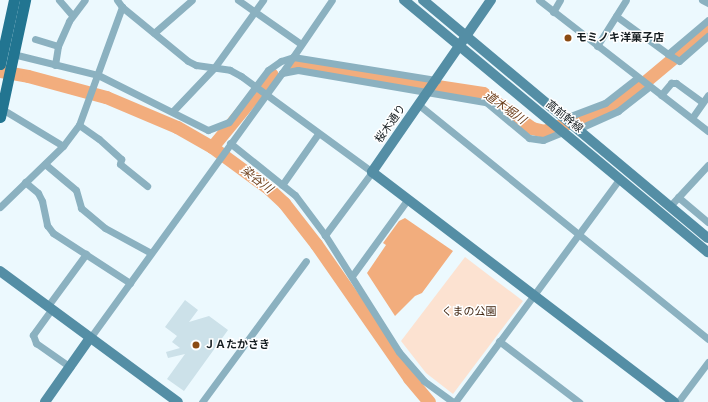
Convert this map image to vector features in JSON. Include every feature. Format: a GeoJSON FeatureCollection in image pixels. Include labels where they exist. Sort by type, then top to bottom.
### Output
{"type":"FeatureCollection","features":[{"type":"Feature","properties":{"kind":"main road"},"geometry":{"type":"LineString","coordinates":[[1,113],[6,89],[5,56],[14,0]]}},
{"type":"Feature","properties":{"kind":"main road"},"geometry":{"type":"LineString","coordinates":[[5,56],[25,0]]}},
{"type":"Feature","properties":{"kind":"street"},"geometry":{"type":"LineString","coordinates":[[59,0],[72,15]]}},
{"type":"Feature","properties":{"kind":"street"},"geometry":{"type":"LineString","coordinates":[[55,65],[58,46],[72,15],[85,0]]}},
{"type":"Feature","properties":{"kind":"street"},"geometry":{"type":"LineString","coordinates":[[117,0],[122,7],[188,61],[214,68],[230,70],[256,87],[408,199],[674,402]]}},
{"type":"Feature","properties":{"kind":"street"},"geometry":{"type":"LineString","coordinates":[[154,33],[192,0]]}},
{"type":"Feature","properties":{"kind":"street"},"geometry":{"type":"LineString","coordinates":[[238,0],[301,44]]}},
{"type":"Feature","properties":{"kind":"street"},"geometry":{"type":"LineString","coordinates":[[173,111],[214,68],[263,0]]}},
{"type":"Feature","properties":{"kind":"street"},"geometry":{"type":"LineString","coordinates":[[45,402],[213,166],[282,73],[332,0]]}},
{"type":"Feature","properties":{"kind":"street","name":"高前幹線"},"geometry":{"type":"LineString","coordinates":[[404,0],[708,252]]}},
{"type":"Feature","properties":{"kind":"street","name":"高前幹線"},"geometry":{"type":"LineString","coordinates":[[423,0],[708,238]]}},
{"type":"Feature","properties":{"kind":"street"},"geometry":{"type":"LineString","coordinates":[[5,56],[55,65],[97,77],[173,111],[208,130],[229,122],[274,66],[293,57],[437,80],[491,0]]}},
{"type":"Feature","properties":{"kind":"street"},"geometry":{"type":"LineString","coordinates":[[539,0],[637,78],[708,130]]}},
{"type":"Feature","properties":{"kind":"street"},"geometry":{"type":"LineString","coordinates":[[553,12],[560,0]]}},
{"type":"Feature","properties":{"kind":"street"},"geometry":{"type":"LineString","coordinates":[[597,46],[626,0]]}},
{"type":"Feature","properties":{"kind":"street"},"geometry":{"type":"LineString","coordinates":[[702,0],[708,3]]}},
{"type":"Feature","properties":{"kind":"street"},"geometry":{"type":"LineString","coordinates":[[0,207],[24,182],[63,146],[79,125],[122,7]]}},
{"type":"Feature","properties":{"kind":"street"},"geometry":{"type":"LineString","coordinates":[[616,16],[679,61],[708,36]]}},
{"type":"Feature","properties":{"kind":"street"},"geometry":{"type":"LineString","coordinates":[[669,55],[708,20]]}},
{"type":"Feature","properties":{"kind":"street"},"geometry":{"type":"LineString","coordinates":[[36,39],[58,46]]}},
{"type":"Feature","properties":{"kind":"street"},"geometry":{"type":"LineString","coordinates":[[282,73],[298,70],[486,102],[529,138],[543,140],[563,132]]}},
{"type":"Feature","properties":{"kind":"street"},"geometry":{"type":"LineString","coordinates":[[565,118],[605,103],[637,78]]}},
{"type":"Feature","properties":{"kind":"street","name":"桜木通り"},"geometry":{"type":"LineString","coordinates":[[372,172],[419,105],[430,92],[437,80]]}},
{"type":"Feature","properties":{"kind":"street"},"geometry":{"type":"LineString","coordinates":[[661,95],[671,83],[676,83],[702,102]]}},
{"type":"Feature","properties":{"kind":"street"},"geometry":{"type":"LineString","coordinates":[[578,129],[618,111],[649,87]]}},
{"type":"Feature","properties":{"kind":"street"},"geometry":{"type":"LineString","coordinates":[[692,118],[708,95]]}},
{"type":"Feature","properties":{"kind":"street"},"geometry":{"type":"LineString","coordinates":[[419,105],[708,339]]}},
{"type":"Feature","properties":{"kind":"street"},"geometry":{"type":"LineString","coordinates":[[1,113],[63,146]]}},
{"type":"Feature","properties":{"kind":"street"},"geometry":{"type":"LineString","coordinates":[[79,125],[100,139],[121,159],[120,164],[146,186]]}},
{"type":"Feature","properties":{"kind":"street"},"geometry":{"type":"LineString","coordinates":[[282,185],[318,134]]}},
{"type":"Feature","properties":{"kind":"street"},"geometry":{"type":"LineString","coordinates":[[229,145],[294,194],[326,235],[399,352],[424,381],[454,402],[577,234],[620,178]]}},
{"type":"Feature","properties":{"kind":"street"},"geometry":{"type":"LineString","coordinates":[[45,164],[76,190],[80,208],[105,228],[151,253]]}},
{"type":"Feature","properties":{"kind":"street"},"geometry":{"type":"LineString","coordinates":[[670,206],[708,166]]}},
{"type":"Feature","properties":{"kind":"street"},"geometry":{"type":"LineString","coordinates":[[326,235],[372,172]]}},
{"type":"Feature","properties":{"kind":"street"},"geometry":{"type":"LineString","coordinates":[[24,182],[38,193],[42,201],[46,225],[53,233],[130,283]]}},
{"type":"Feature","properties":{"kind":"street"},"geometry":{"type":"LineString","coordinates":[[678,197],[708,222]]}},
{"type":"Feature","properties":{"kind":"street"},"geometry":{"type":"LineString","coordinates":[[352,276],[408,199]]}},
{"type":"Feature","properties":{"kind":"street"},"geometry":{"type":"LineString","coordinates":[[70,367],[36,343],[33,335],[49,308],[86,254]]}},
{"type":"Feature","properties":{"kind":"street"},"geometry":{"type":"LineString","coordinates":[[202,402],[306,261]]}},
{"type":"Feature","properties":{"kind":"street"},"geometry":{"type":"LineString","coordinates":[[0,271],[178,402]]}},
{"type":"Feature","properties":{"kind":"street"},"geometry":{"type":"LineString","coordinates":[[499,341],[579,402]]}},
{"type":"Feature","properties":{"kind":"street"},"geometry":{"type":"LineString","coordinates":[[678,402],[708,362]]}},
{"type":"Feature","properties":{"kind":"green space","name":"くまの公園"},"geometry":{"type":"Polygon","coordinates":[[[465,257],[523,301],[453,394],[426,373],[401,341],[465,257]]]}},
{"type":"Feature","properties":{"kind":"shaded area"},"geometry":{"type":"Polygon","coordinates":[[[405,218],[453,251],[422,293],[415,296],[395,316],[367,273],[386,245],[383,243],[399,221],[405,218]]]}},
{"type":"Feature","properties":{"kind":"building","name":"ＪＡたかさき"},"geometry":{"type":"Polygon","coordinates":[[[185,300],[198,310],[189,322],[209,316],[228,330],[184,391],[167,379],[185,354],[168,358],[166,352],[180,348],[172,342],[177,336],[165,327],[185,300]]]}},
{"type":"Feature","properties":{"kind":"waterway","name":"道木堀川"},"geometry":{"type":"LineString","coordinates":[[293,64],[483,93],[532,128],[544,131],[608,109],[623,100],[708,29]]}},
{"type":"Feature","properties":{"kind":"waterway","name":"染谷川"},"geometry":{"type":"LineString","coordinates":[[0,71],[28,76],[106,97],[177,127],[212,147],[268,188],[284,203],[316,244],[409,378],[429,402]]}},
{"type":"Feature","properties":{"kind":"waterway","name":"道木堀川"},"geometry":{"type":"LineString","coordinates":[[212,147],[272,74]]}},
{"type":"Feature","properties":{"kind":"place","name":"モミノキ洋菓子店"},"geometry":{"type":"Point","coordinates":[568,38]}},
{"type":"Feature","properties":{"kind":"place","name":"ＪＡたかさき"},"geometry":{"type":"Point","coordinates":[196,345]}}]}
